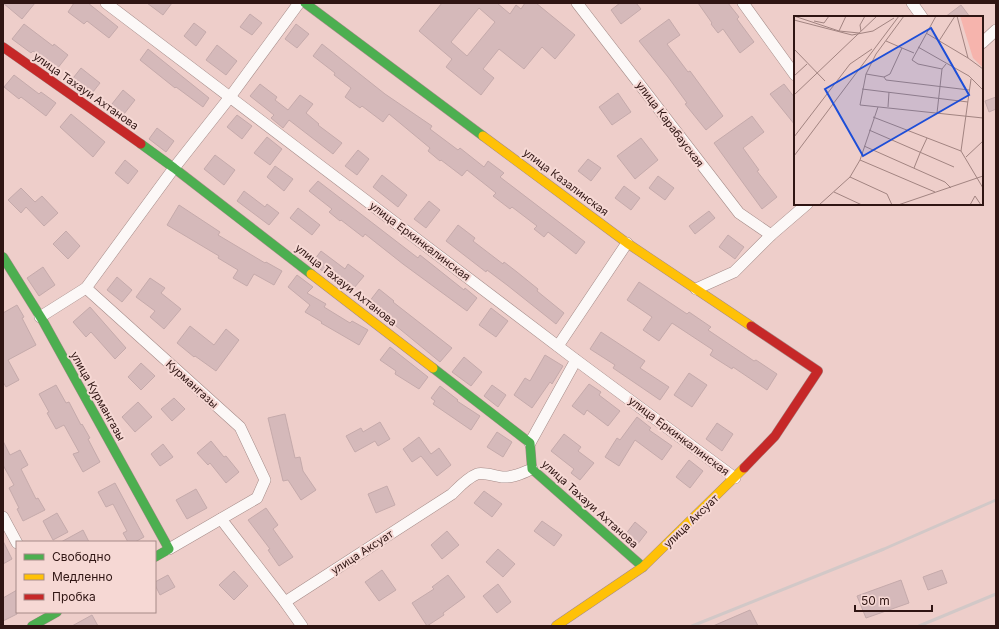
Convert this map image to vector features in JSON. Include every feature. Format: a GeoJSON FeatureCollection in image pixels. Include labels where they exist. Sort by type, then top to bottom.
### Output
{"type":"FeatureCollection","features":[{"type":"Feature","properties":{"kind":"street","name":"улица Еркинкалинская"},"geometry":{"type":"LineString","coordinates":[[106,3],[576,360],[735,478]]}},
{"type":"Feature","properties":{"kind":"street"},"geometry":{"type":"LineString","coordinates":[[40,316],[86,288],[174,168],[230,97],[299,3]]}},
{"type":"Feature","properties":{"kind":"street","name":"улица Казалинская"},"geometry":{"type":"LineString","coordinates":[[305,3],[627,243],[818,372]]}},
{"type":"Feature","properties":{"kind":"street","name":"улица Карабауская"},"geometry":{"type":"LineString","coordinates":[[577,3],[739,214],[771,235]]}},
{"type":"Feature","properties":{"kind":"street"},"geometry":{"type":"LineString","coordinates":[[743,3],[794,74]]}},
{"type":"Feature","properties":{"kind":"street"},"geometry":{"type":"LineString","coordinates":[[912,3],[921,16]]}},
{"type":"Feature","properties":{"kind":"street"},"geometry":{"type":"LineString","coordinates":[[983,42],[996,30]]}},
{"type":"Feature","properties":{"kind":"street","name":"улица Тахауи Ахтанова"},"geometry":{"type":"LineString","coordinates":[[3,47],[174,168],[530,443],[532,469],[643,567]]}},
{"type":"Feature","properties":{"kind":"street"},"geometry":{"type":"LineString","coordinates":[[696,289],[734,272],[771,235],[806,205]]}},
{"type":"Feature","properties":{"kind":"street"},"geometry":{"type":"LineString","coordinates":[[558,346],[627,243]]}},
{"type":"Feature","properties":{"kind":"street","name":"улица Курмангазы"},"geometry":{"type":"LineString","coordinates":[[3,257],[40,316],[169,549]]}},
{"type":"Feature","properties":{"kind":"street","name":"Курмангазы"},"geometry":{"type":"LineString","coordinates":[[86,288],[240,427],[265,480],[257,498],[221,519]]}},
{"type":"Feature","properties":{"kind":"street"},"geometry":{"type":"LineString","coordinates":[[530,443],[576,360]]}},
{"type":"Feature","properties":{"kind":"street","name":"улица Аксуат"},"geometry":{"type":"LineString","coordinates":[[556,626],[643,567],[735,478],[775,436],[818,372]]}},
{"type":"Feature","properties":{"kind":"street","name":"улица Аксуат"},"geometry":{"type":"LineString","coordinates":[[285,602],[452,494],[465,482],[478,474],[502,477],[517,476],[532,469]]}},
{"type":"Feature","properties":{"kind":"street"},"geometry":{"type":"LineString","coordinates":[[3,517],[16,541]]}},
{"type":"Feature","properties":{"kind":"street"},"geometry":{"type":"LineString","coordinates":[[156,556],[221,519],[302,626]]}},
{"type":"Feature","properties":{"kind":"street"},"geometry":{"type":"LineString","coordinates":[[32,626],[53,613]]}},
{"type":"Feature","properties":{"kind":"building"},"geometry":{"type":"Polygon","coordinates":[[[3,3],[35,3],[22,19],[3,3]]]}},
{"type":"Feature","properties":{"kind":"building"},"geometry":{"type":"Polygon","coordinates":[[[74,3],[88,3],[118,27],[109,38],[87,21],[84,24],[68,12],[74,3]]]}},
{"type":"Feature","properties":{"kind":"building"},"geometry":{"type":"Polygon","coordinates":[[[147,3],[172,3],[163,15],[147,3]]]}},
{"type":"Feature","properties":{"kind":"building"},"geometry":{"type":"Polygon","coordinates":[[[442,3],[497,3],[510,14],[516,5],[521,9],[525,3],[536,3],[575,35],[555,59],[542,47],[524,69],[499,49],[483,69],[494,78],[481,95],[446,67],[452,59],[419,31],[442,3]],[[479,8],[451,42],[467,56],[495,22],[479,8]]]}},
{"type":"Feature","properties":{"kind":"building"},"geometry":{"type":"Polygon","coordinates":[[[620,3],[636,3],[641,9],[621,24],[611,10],[620,3]]]}},
{"type":"Feature","properties":{"kind":"building"},"geometry":{"type":"Polygon","coordinates":[[[698,3],[728,3],[739,17],[737,19],[754,42],[740,53],[723,29],[718,33],[698,3]]]}},
{"type":"Feature","properties":{"kind":"building"},"geometry":{"type":"Polygon","coordinates":[[[961,5],[969,16],[946,16],[961,5]]]}},
{"type":"Feature","properties":{"kind":"building"},"geometry":{"type":"Polygon","coordinates":[[[250,14],[262,23],[252,35],[240,27],[250,14]]]}},
{"type":"Feature","properties":{"kind":"building"},"geometry":{"type":"Polygon","coordinates":[[[669,19],[680,35],[667,44],[688,72],[690,71],[723,116],[706,130],[685,104],[687,103],[668,77],[639,41],[669,19]]]}},
{"type":"Feature","properties":{"kind":"building"},"geometry":{"type":"Polygon","coordinates":[[[194,23],[206,32],[196,46],[184,36],[194,23]]]}},
{"type":"Feature","properties":{"kind":"building"},"geometry":{"type":"Polygon","coordinates":[[[24,24],[53,46],[54,44],[68,55],[57,69],[33,51],[31,53],[12,39],[24,24]]]}},
{"type":"Feature","properties":{"kind":"building"},"geometry":{"type":"Polygon","coordinates":[[[296,24],[309,34],[297,48],[285,39],[296,24]]]}},
{"type":"Feature","properties":{"kind":"building"},"geometry":{"type":"Polygon","coordinates":[[[322,44],[385,94],[432,126],[430,129],[458,150],[460,148],[484,167],[488,161],[504,173],[500,177],[585,242],[576,254],[548,232],[544,237],[534,229],[537,226],[512,207],[510,209],[493,196],[496,193],[467,170],[462,176],[441,160],[440,161],[428,151],[430,148],[389,114],[383,122],[362,106],[360,108],[345,97],[351,88],[313,56],[322,44]]]}},
{"type":"Feature","properties":{"kind":"building"},"geometry":{"type":"Polygon","coordinates":[[[217,45],[237,61],[226,75],[206,60],[217,45]]]}},
{"type":"Feature","properties":{"kind":"building"},"geometry":{"type":"Polygon","coordinates":[[[148,49],[209,98],[203,107],[176,87],[175,88],[140,60],[148,49]]]}},
{"type":"Feature","properties":{"kind":"building"},"geometry":{"type":"Polygon","coordinates":[[[81,68],[100,83],[89,97],[70,82],[81,68]]]}},
{"type":"Feature","properties":{"kind":"building"},"geometry":{"type":"Polygon","coordinates":[[[14,75],[39,94],[41,92],[56,103],[46,116],[21,97],[19,99],[4,87],[14,75]]]}},
{"type":"Feature","properties":{"kind":"building"},"geometry":{"type":"Polygon","coordinates":[[[260,84],[277,97],[275,100],[288,110],[300,95],[313,104],[306,113],[319,124],[318,125],[342,143],[333,154],[289,120],[283,128],[271,118],[274,115],[250,96],[260,84]]]}},
{"type":"Feature","properties":{"kind":"building"},"geometry":{"type":"Polygon","coordinates":[[[784,84],[794,97],[794,124],[770,94],[784,84]]]}},
{"type":"Feature","properties":{"kind":"building"},"geometry":{"type":"Polygon","coordinates":[[[123,90],[135,100],[120,119],[108,109],[123,90]]]}},
{"type":"Feature","properties":{"kind":"building"},"geometry":{"type":"Polygon","coordinates":[[[618,93],[631,112],[612,125],[599,107],[618,93]]]}},
{"type":"Feature","properties":{"kind":"building"},"geometry":{"type":"Polygon","coordinates":[[[996,97],[996,109],[989,112],[985,101],[996,97]]]}},
{"type":"Feature","properties":{"kind":"building"},"geometry":{"type":"Polygon","coordinates":[[[71,114],[105,142],[93,157],[60,127],[71,114]]]}},
{"type":"Feature","properties":{"kind":"building"},"geometry":{"type":"Polygon","coordinates":[[[237,115],[252,126],[242,139],[227,127],[237,115]]]}},
{"type":"Feature","properties":{"kind":"building"},"geometry":{"type":"Polygon","coordinates":[[[752,116],[764,132],[743,148],[759,170],[757,171],[777,197],[762,209],[714,143],[752,116]]]}},
{"type":"Feature","properties":{"kind":"building"},"geometry":{"type":"Polygon","coordinates":[[[157,128],[174,141],[166,152],[149,139],[157,128]]]}},
{"type":"Feature","properties":{"kind":"building"},"geometry":{"type":"Polygon","coordinates":[[[267,137],[282,149],[270,165],[254,153],[267,137]]]}},
{"type":"Feature","properties":{"kind":"building"},"geometry":{"type":"Polygon","coordinates":[[[641,138],[658,160],[635,179],[617,156],[641,138]]]}},
{"type":"Feature","properties":{"kind":"building"},"geometry":{"type":"Polygon","coordinates":[[[358,150],[369,159],[357,175],[345,166],[358,150]]]}},
{"type":"Feature","properties":{"kind":"building"},"geometry":{"type":"Polygon","coordinates":[[[215,155],[235,170],[224,185],[204,169],[215,155]]]}},
{"type":"Feature","properties":{"kind":"building"},"geometry":{"type":"Polygon","coordinates":[[[588,159],[601,168],[591,181],[578,171],[588,159]]]}},
{"type":"Feature","properties":{"kind":"building"},"geometry":{"type":"Polygon","coordinates":[[[125,160],[138,171],[128,184],[115,173],[125,160]]]}},
{"type":"Feature","properties":{"kind":"building"},"geometry":{"type":"Polygon","coordinates":[[[275,166],[293,179],[284,191],[267,177],[275,166]]]}},
{"type":"Feature","properties":{"kind":"building"},"geometry":{"type":"Polygon","coordinates":[[[382,175],[407,195],[398,207],[373,187],[382,175]]]}},
{"type":"Feature","properties":{"kind":"building"},"geometry":{"type":"Polygon","coordinates":[[[658,176],[674,188],[665,200],[649,188],[658,176]]]}},
{"type":"Feature","properties":{"kind":"building"},"geometry":{"type":"Polygon","coordinates":[[[318,181],[418,258],[420,255],[464,290],[465,288],[477,298],[467,311],[365,234],[363,237],[329,212],[332,209],[309,191],[318,181]]]}},
{"type":"Feature","properties":{"kind":"building"},"geometry":{"type":"Polygon","coordinates":[[[624,186],[640,198],[631,210],[615,198],[624,186]]]}},
{"type":"Feature","properties":{"kind":"building"},"geometry":{"type":"Polygon","coordinates":[[[21,188],[35,202],[42,196],[58,213],[44,226],[26,207],[21,213],[8,200],[21,188]]]}},
{"type":"Feature","properties":{"kind":"building"},"geometry":{"type":"Polygon","coordinates":[[[244,191],[265,207],[267,204],[279,213],[269,225],[237,201],[244,191]]]}},
{"type":"Feature","properties":{"kind":"building"},"geometry":{"type":"Polygon","coordinates":[[[429,201],[440,210],[426,228],[414,219],[429,201]]]}},
{"type":"Feature","properties":{"kind":"building"},"geometry":{"type":"Polygon","coordinates":[[[179,205],[220,232],[218,235],[265,263],[266,262],[282,271],[274,285],[254,274],[247,286],[233,278],[238,270],[218,258],[219,256],[167,225],[179,205]]]}},
{"type":"Feature","properties":{"kind":"building"},"geometry":{"type":"Polygon","coordinates":[[[298,208],[320,225],[312,235],[290,218],[298,208]]]}},
{"type":"Feature","properties":{"kind":"building"},"geometry":{"type":"Polygon","coordinates":[[[709,211],[715,218],[695,234],[689,226],[709,211]]]}},
{"type":"Feature","properties":{"kind":"building"},"geometry":{"type":"Polygon","coordinates":[[[458,225],[475,238],[473,241],[503,264],[504,262],[517,272],[564,313],[556,324],[507,285],[487,270],[486,272],[446,241],[458,225]]]}},
{"type":"Feature","properties":{"kind":"building"},"geometry":{"type":"Polygon","coordinates":[[[66,231],[80,246],[68,259],[53,244],[66,231]]]}},
{"type":"Feature","properties":{"kind":"building"},"geometry":{"type":"Polygon","coordinates":[[[728,235],[744,247],[735,259],[719,247],[728,235]]]}},
{"type":"Feature","properties":{"kind":"building"},"geometry":{"type":"Polygon","coordinates":[[[321,251],[345,269],[348,264],[364,276],[354,288],[331,271],[328,275],[312,263],[321,251]]]}},
{"type":"Feature","properties":{"kind":"building"},"geometry":{"type":"Polygon","coordinates":[[[43,267],[55,285],[39,296],[27,278],[43,267]]]}},
{"type":"Feature","properties":{"kind":"building"},"geometry":{"type":"Polygon","coordinates":[[[297,275],[313,287],[307,293],[326,304],[324,307],[350,323],[352,321],[368,330],[359,345],[305,312],[310,305],[288,287],[297,275]]]}},
{"type":"Feature","properties":{"kind":"building"},"geometry":{"type":"Polygon","coordinates":[[[117,277],[132,290],[122,302],[107,290],[117,277]]]}},
{"type":"Feature","properties":{"kind":"building"},"geometry":{"type":"Polygon","coordinates":[[[150,278],[165,288],[161,293],[181,309],[164,329],[150,317],[155,311],[136,297],[150,278]]]}},
{"type":"Feature","properties":{"kind":"building"},"geometry":{"type":"Polygon","coordinates":[[[639,282],[687,314],[689,312],[711,327],[708,330],[754,361],[756,360],[777,374],[767,390],[733,367],[732,369],[710,355],[713,350],[672,323],[659,341],[643,330],[652,317],[627,300],[639,282]]]}},
{"type":"Feature","properties":{"kind":"building"},"geometry":{"type":"Polygon","coordinates":[[[379,289],[394,301],[393,302],[452,348],[440,362],[390,321],[392,319],[369,302],[379,289]]]}},
{"type":"Feature","properties":{"kind":"building"},"geometry":{"type":"Polygon","coordinates":[[[17,305],[36,345],[8,360],[19,380],[6,387],[3,382],[3,313],[17,305]]]}},
{"type":"Feature","properties":{"kind":"building"},"geometry":{"type":"Polygon","coordinates":[[[90,307],[126,348],[115,359],[91,332],[86,337],[73,322],[90,307]]]}},
{"type":"Feature","properties":{"kind":"building"},"geometry":{"type":"Polygon","coordinates":[[[491,308],[508,321],[496,337],[479,325],[491,308]]]}},
{"type":"Feature","properties":{"kind":"building"},"geometry":{"type":"Polygon","coordinates":[[[190,326],[214,345],[226,329],[239,340],[216,371],[195,356],[194,357],[177,343],[190,326]]]}},
{"type":"Feature","properties":{"kind":"building"},"geometry":{"type":"Polygon","coordinates":[[[601,332],[645,361],[640,368],[669,387],[660,400],[613,368],[615,365],[590,349],[601,332]]]}},
{"type":"Feature","properties":{"kind":"building"},"geometry":{"type":"Polygon","coordinates":[[[390,347],[428,377],[419,389],[395,374],[396,371],[380,360],[390,347]]]}},
{"type":"Feature","properties":{"kind":"building"},"geometry":{"type":"Polygon","coordinates":[[[545,355],[563,366],[552,384],[550,382],[532,408],[514,395],[525,378],[530,381],[545,355]]]}},
{"type":"Feature","properties":{"kind":"building"},"geometry":{"type":"Polygon","coordinates":[[[464,357],[482,372],[471,386],[452,372],[464,357]]]}},
{"type":"Feature","properties":{"kind":"building"},"geometry":{"type":"Polygon","coordinates":[[[141,363],[155,376],[141,390],[128,377],[141,363]]]}},
{"type":"Feature","properties":{"kind":"building"},"geometry":{"type":"Polygon","coordinates":[[[689,373],[707,385],[692,407],[674,395],[689,373]]]}},
{"type":"Feature","properties":{"kind":"building"},"geometry":{"type":"Polygon","coordinates":[[[589,384],[601,392],[599,395],[620,411],[608,426],[587,410],[584,415],[572,406],[589,384]]]}},
{"type":"Feature","properties":{"kind":"building"},"geometry":{"type":"Polygon","coordinates":[[[56,385],[66,403],[69,402],[81,425],[82,424],[90,438],[88,439],[100,462],[83,472],[73,454],[79,452],[64,425],[56,429],[39,394],[56,385]]]}},
{"type":"Feature","properties":{"kind":"building"},"geometry":{"type":"Polygon","coordinates":[[[492,385],[506,395],[498,407],[484,396],[492,385]]]}},
{"type":"Feature","properties":{"kind":"building"},"geometry":{"type":"Polygon","coordinates":[[[440,386],[458,400],[457,401],[480,416],[471,430],[433,404],[435,401],[431,398],[440,386]]]}},
{"type":"Feature","properties":{"kind":"building"},"geometry":{"type":"Polygon","coordinates":[[[174,398],[185,409],[172,421],[161,409],[174,398]]]}},
{"type":"Feature","properties":{"kind":"building"},"geometry":{"type":"Polygon","coordinates":[[[138,402],[152,417],[135,432],[122,417],[138,402]]]}},
{"type":"Feature","properties":{"kind":"building"},"geometry":{"type":"Polygon","coordinates":[[[285,414],[295,458],[300,457],[303,471],[316,490],[301,500],[288,480],[283,481],[268,418],[285,414]]]}},
{"type":"Feature","properties":{"kind":"building"},"geometry":{"type":"Polygon","coordinates":[[[637,417],[651,428],[649,430],[672,446],[662,460],[635,440],[619,466],[605,457],[617,438],[620,440],[637,417]]]}},
{"type":"Feature","properties":{"kind":"building"},"geometry":{"type":"Polygon","coordinates":[[[380,422],[390,439],[378,446],[375,441],[355,452],[346,436],[361,428],[363,432],[380,422]]]}},
{"type":"Feature","properties":{"kind":"building"},"geometry":{"type":"Polygon","coordinates":[[[717,423],[733,434],[722,451],[706,439],[717,423]]]}},
{"type":"Feature","properties":{"kind":"building"},"geometry":{"type":"Polygon","coordinates":[[[497,432],[512,442],[503,457],[487,447],[497,432]]]}},
{"type":"Feature","properties":{"kind":"building"},"geometry":{"type":"Polygon","coordinates":[[[564,434],[581,447],[578,451],[594,463],[580,480],[571,473],[574,469],[551,451],[564,434]]]}},
{"type":"Feature","properties":{"kind":"building"},"geometry":{"type":"Polygon","coordinates":[[[419,437],[431,454],[439,448],[451,465],[437,476],[421,456],[412,462],[403,449],[419,437]]]}},
{"type":"Feature","properties":{"kind":"building"},"geometry":{"type":"Polygon","coordinates":[[[3,441],[10,455],[20,450],[28,465],[21,469],[36,499],[38,498],[45,510],[23,521],[17,509],[19,508],[9,488],[14,485],[3,465],[3,441]]]}},
{"type":"Feature","properties":{"kind":"building"},"geometry":{"type":"Polygon","coordinates":[[[211,441],[239,472],[226,483],[210,463],[208,465],[197,453],[211,441]]]}},
{"type":"Feature","properties":{"kind":"building"},"geometry":{"type":"Polygon","coordinates":[[[163,444],[173,457],[160,466],[151,454],[163,444]]]}},
{"type":"Feature","properties":{"kind":"building"},"geometry":{"type":"Polygon","coordinates":[[[689,460],[703,471],[690,488],[676,477],[689,460]]]}},
{"type":"Feature","properties":{"kind":"building"},"geometry":{"type":"Polygon","coordinates":[[[115,483],[144,537],[137,541],[127,541],[123,533],[127,531],[113,504],[106,507],[98,492],[115,483]]]}},
{"type":"Feature","properties":{"kind":"building"},"geometry":{"type":"Polygon","coordinates":[[[387,486],[395,505],[376,513],[368,494],[387,486]]]}},
{"type":"Feature","properties":{"kind":"building"},"geometry":{"type":"Polygon","coordinates":[[[196,489],[207,508],[187,519],[176,500],[196,489]]]}},
{"type":"Feature","properties":{"kind":"building"},"geometry":{"type":"Polygon","coordinates":[[[484,491],[502,504],[492,517],[474,503],[484,491]]]}},
{"type":"Feature","properties":{"kind":"building"},"geometry":{"type":"Polygon","coordinates":[[[266,508],[278,525],[273,529],[293,557],[279,566],[268,550],[270,549],[248,520],[266,508]]]}},
{"type":"Feature","properties":{"kind":"building"},"geometry":{"type":"Polygon","coordinates":[[[57,513],[68,532],[53,540],[43,521],[57,513]]]}},
{"type":"Feature","properties":{"kind":"building"},"geometry":{"type":"Polygon","coordinates":[[[542,521],[562,535],[554,546],[534,531],[542,521]]]}},
{"type":"Feature","properties":{"kind":"building"},"geometry":{"type":"Polygon","coordinates":[[[635,522],[647,532],[637,545],[625,535],[635,522]]]}},
{"type":"Feature","properties":{"kind":"building"},"geometry":{"type":"Polygon","coordinates":[[[83,530],[88,541],[63,541],[83,530]]]}},
{"type":"Feature","properties":{"kind":"building"},"geometry":{"type":"Polygon","coordinates":[[[447,531],[459,545],[442,559],[431,545],[447,531]]]}},
{"type":"Feature","properties":{"kind":"building"},"geometry":{"type":"Polygon","coordinates":[[[3,541],[12,559],[3,564],[3,541]]]}},
{"type":"Feature","properties":{"kind":"building"},"geometry":{"type":"Polygon","coordinates":[[[498,549],[515,564],[503,577],[486,562],[498,549]]]}},
{"type":"Feature","properties":{"kind":"building"},"geometry":{"type":"Polygon","coordinates":[[[382,570],[396,590],[379,601],[365,582],[382,570]]]}},
{"type":"Feature","properties":{"kind":"building"},"geometry":{"type":"Polygon","coordinates":[[[942,570],[947,583],[928,590],[923,577],[942,570]]]}},
{"type":"Feature","properties":{"kind":"building"},"geometry":{"type":"Polygon","coordinates":[[[234,571],[248,586],[234,600],[219,585],[234,571]]]}},
{"type":"Feature","properties":{"kind":"building"},"geometry":{"type":"Polygon","coordinates":[[[168,575],[175,587],[160,595],[156,587],[156,581],[168,575]]]}},
{"type":"Feature","properties":{"kind":"building"},"geometry":{"type":"Polygon","coordinates":[[[448,575],[465,597],[443,613],[444,615],[427,626],[412,603],[434,589],[432,587],[448,575]]]}},
{"type":"Feature","properties":{"kind":"building"},"geometry":{"type":"Polygon","coordinates":[[[901,580],[909,603],[866,618],[857,596],[901,580]]]}},
{"type":"Feature","properties":{"kind":"building"},"geometry":{"type":"Polygon","coordinates":[[[498,584],[511,602],[497,613],[483,596],[498,584]]]}},
{"type":"Feature","properties":{"kind":"building"},"geometry":{"type":"Polygon","coordinates":[[[16,591],[17,614],[3,621],[3,598],[16,591]]]}},
{"type":"Feature","properties":{"kind":"building"},"geometry":{"type":"Polygon","coordinates":[[[750,610],[758,626],[713,626],[750,610]]]}},
{"type":"Feature","properties":{"kind":"building"},"geometry":{"type":"Polygon","coordinates":[[[92,615],[98,626],[72,626],[92,615]]]}},
{"type":"Feature","properties":{"kind":"railway"},"geometry":{"type":"LineString","coordinates":[[692,626],[884,549],[996,500]]}},
{"type":"Feature","properties":{"kind":"railway"},"geometry":{"type":"LineString","coordinates":[[919,626],[996,594]]}},
{"type":"Feature","properties":{"kind":"traffic: fast"},"geometry":{"type":"LineString","coordinates":[[305,3],[483,136]]}},
{"type":"Feature","properties":{"kind":"traffic: fast"},"geometry":{"type":"LineString","coordinates":[[141,144],[311,274]]}},
{"type":"Feature","properties":{"kind":"traffic: fast"},"geometry":{"type":"LineString","coordinates":[[3,257],[43,321],[169,549],[156,556]]}},
{"type":"Feature","properties":{"kind":"traffic: fast"},"geometry":{"type":"LineString","coordinates":[[433,368],[530,443],[532,469],[643,567]]}},
{"type":"Feature","properties":{"kind":"traffic: fast"},"geometry":{"type":"LineString","coordinates":[[32,626],[55,613]]}},
{"type":"Feature","properties":{"kind":"traffic: slow"},"geometry":{"type":"LineString","coordinates":[[483,136],[627,243],[751,326]]}},
{"type":"Feature","properties":{"kind":"traffic: slow"},"geometry":{"type":"LineString","coordinates":[[311,274],[433,368]]}},
{"type":"Feature","properties":{"kind":"traffic: slow"},"geometry":{"type":"LineString","coordinates":[[556,626],[643,567],[744,468]]}},
{"type":"Feature","properties":{"kind":"traffic: jam"},"geometry":{"type":"LineString","coordinates":[[3,47],[141,144]]}},
{"type":"Feature","properties":{"kind":"traffic: jam"},"geometry":{"type":"LineString","coordinates":[[744,468],[775,436],[818,371],[751,326]]}}]}
